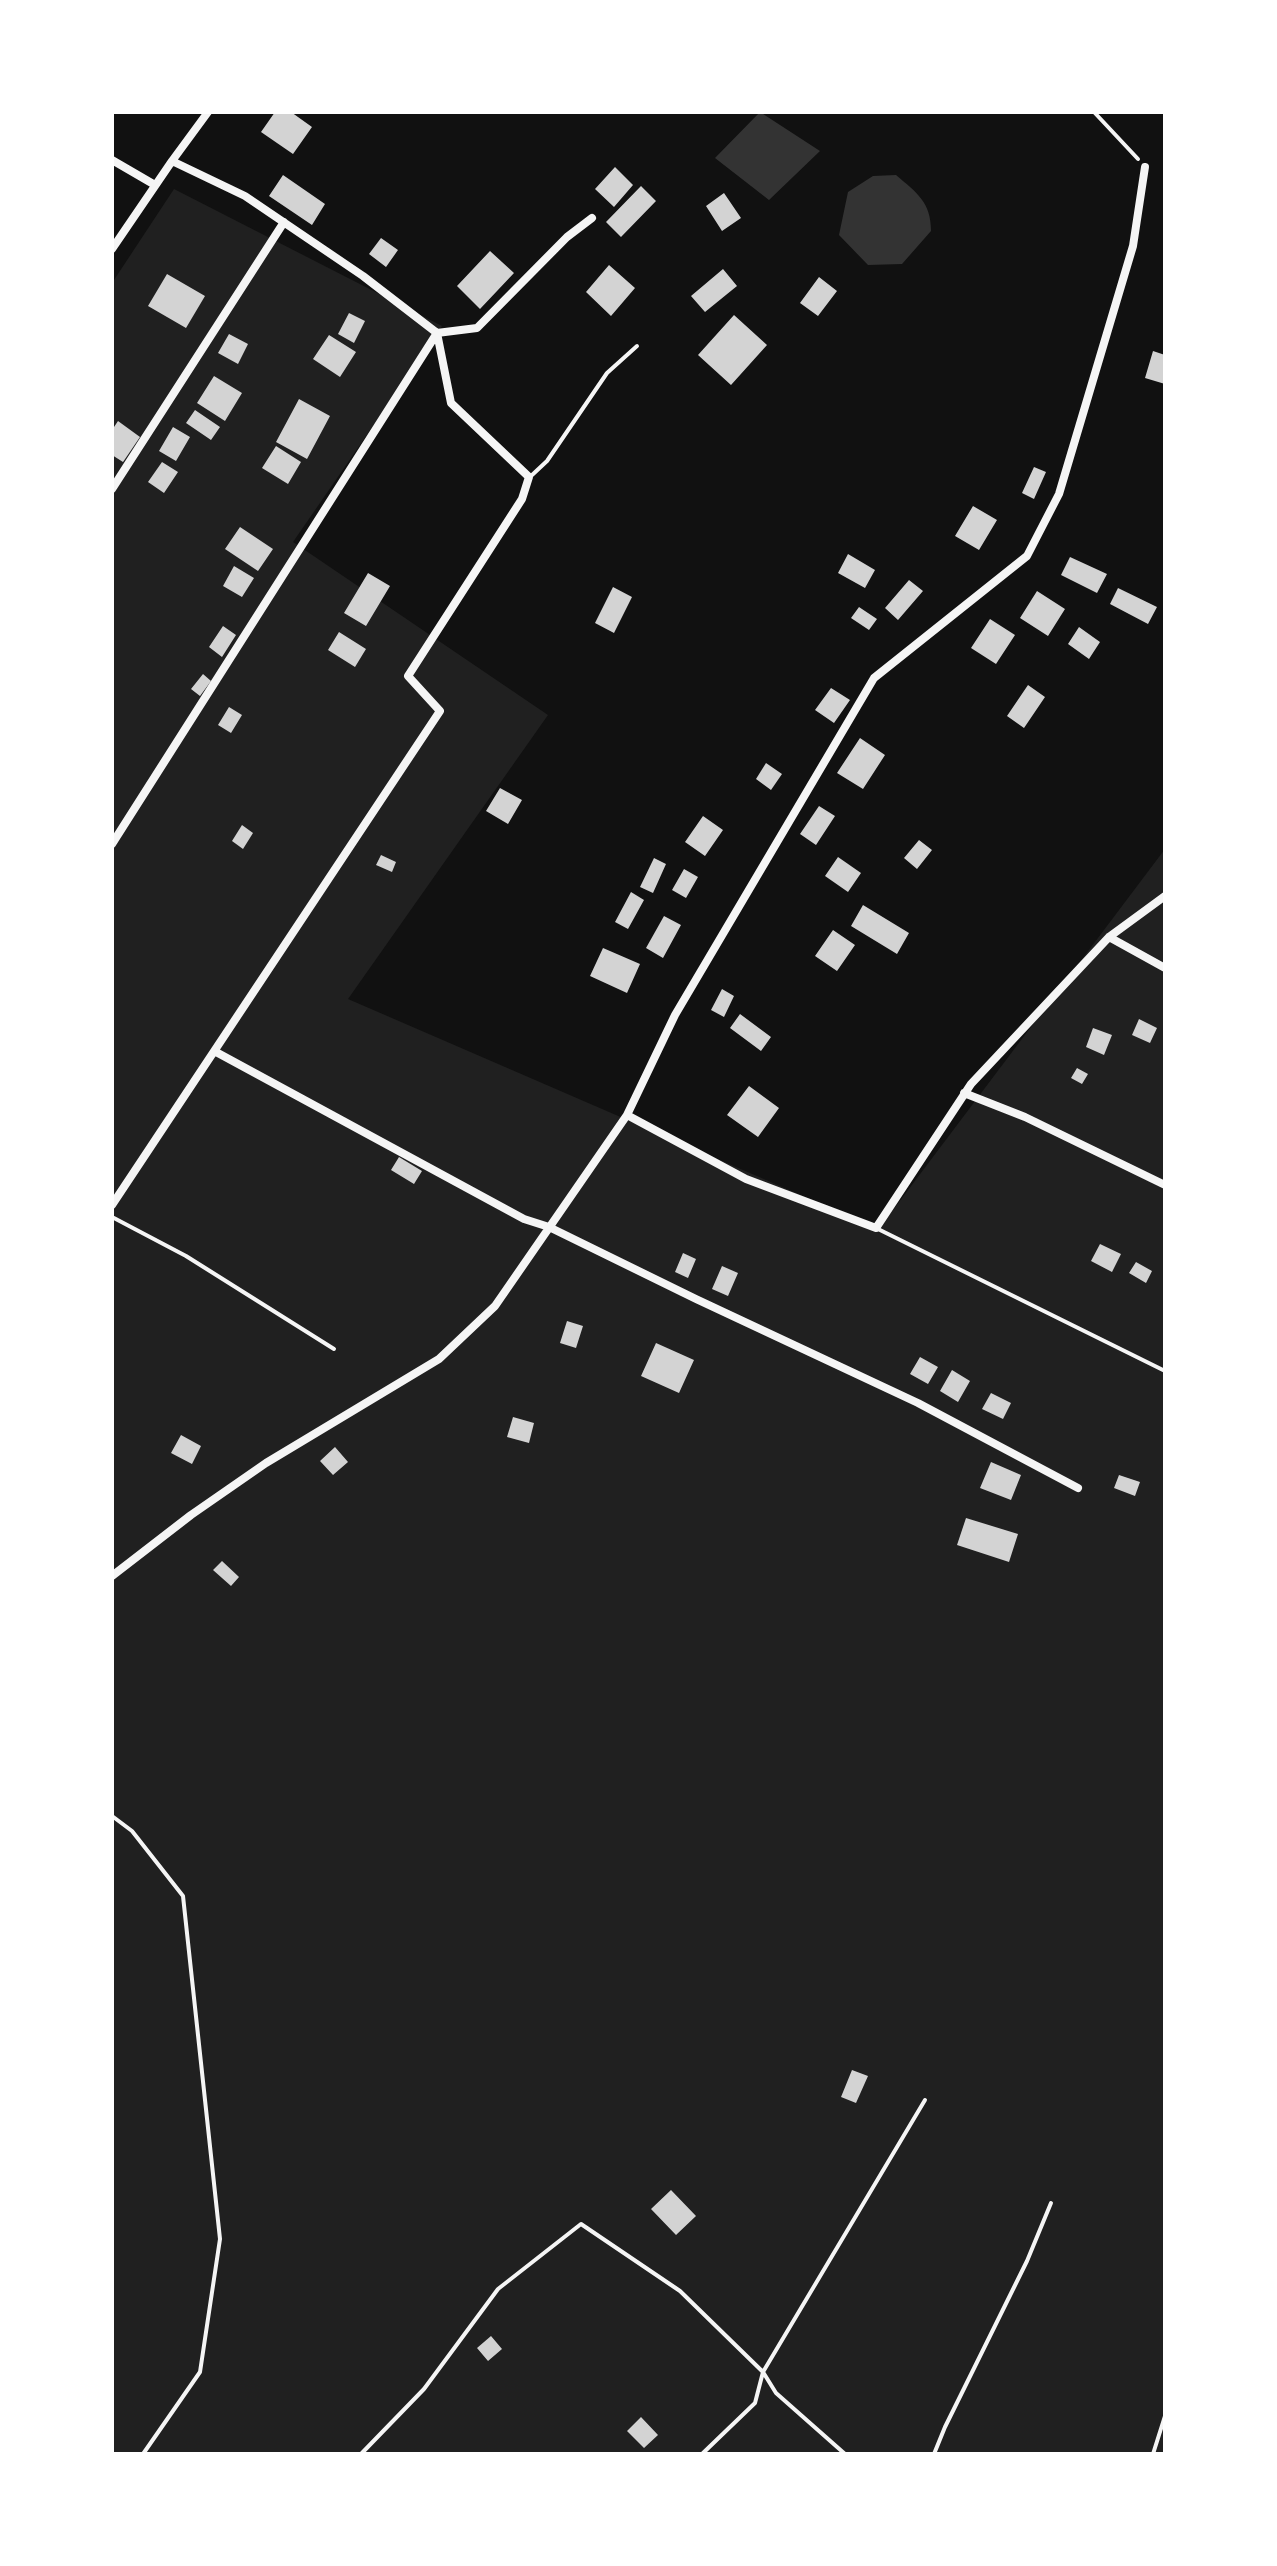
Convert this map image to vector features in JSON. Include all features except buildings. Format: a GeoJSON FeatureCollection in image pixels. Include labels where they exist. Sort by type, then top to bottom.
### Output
{"type":"FeatureCollection","features":[{"type":"Feature","properties":{"kind":"street"},"geometry":{"type":"LineString","coordinates":[[112,249],[208,112]]}},
{"type":"Feature","properties":{"kind":"street"},"geometry":{"type":"LineString","coordinates":[[112,160],[155,185]]}},
{"type":"Feature","properties":{"kind":"street"},"geometry":{"type":"LineString","coordinates":[[112,1205],[440,711],[408,676],[522,499],[529,477],[451,403],[437,333],[363,276],[245,196],[172,161]]}},
{"type":"Feature","properties":{"kind":"street"},"geometry":{"type":"LineString","coordinates":[[112,1576],[191,1515],[266,1463],[439,1359],[495,1306],[627,1115],[675,1015],[874,678],[1027,556],[1059,494],[1133,246],[1145,167]]}},
{"type":"Feature","properties":{"kind":"street"},"geometry":{"type":"LineString","coordinates":[[437,333],[477,328],[567,237],[592,218]]}},
{"type":"Feature","properties":{"kind":"street"},"geometry":{"type":"LineString","coordinates":[[112,489],[284,222]]}},
{"type":"Feature","properties":{"kind":"street"},"geometry":{"type":"LineString","coordinates":[[112,844],[437,333]]}},
{"type":"Feature","properties":{"kind":"street"},"geometry":{"type":"LineString","coordinates":[[627,1115],[746,1179],[876,1228],[964,1093],[1109,937],[1165,896]]}},
{"type":"Feature","properties":{"kind":"street"},"geometry":{"type":"LineString","coordinates":[[1109,937],[1165,968]]}},
{"type":"Feature","properties":{"kind":"street"},"geometry":{"type":"LineString","coordinates":[[216,1052],[524,1219],[549,1227],[918,1403],[1078,1488]]}},
{"type":"Feature","properties":{"kind":"street"},"geometry":{"type":"LineString","coordinates":[[964,1093],[1025,1117],[1165,1185]]}},
{"type":"Feature","properties":{"kind":"lane"},"geometry":{"type":"LineString","coordinates":[[529,477],[547,461],[607,373],[637,346]]}},
{"type":"Feature","properties":{"kind":"lane"},"geometry":{"type":"LineString","coordinates":[[112,1217],[186,1256],[334,1349]]}},
{"type":"Feature","properties":{"kind":"lane"},"geometry":{"type":"LineString","coordinates":[[876,1228],[1165,1371]]}},
{"type":"Feature","properties":{"kind":"lane"},"geometry":{"type":"LineString","coordinates":[[112,1816],[132,1831],[183,1896],[220,2239],[200,2372],[143,2454]]}},
{"type":"Feature","properties":{"kind":"lane"},"geometry":{"type":"LineString","coordinates":[[702,2454],[755,2403],[763,2372],[925,2100]]}},
{"type":"Feature","properties":{"kind":"lane"},"geometry":{"type":"LineString","coordinates":[[934,2454],[1027,2261],[1051,2203]]}},
{"type":"Feature","properties":{"kind":"lane"},"geometry":{"type":"LineString","coordinates":[[361,2454],[424,2389],[498,2289],[581,2224],[680,2291],[763,2372],[776,2393],[845,2454]]}},
{"type":"Feature","properties":{"kind":"lane"},"geometry":{"type":"LineString","coordinates":[[1153,2454],[1165,2416]]}},
{"type":"Feature","properties":{"kind":"path"},"geometry":{"type":"LineString","coordinates":[[1094,112],[1145,167]]}},
{"type":"Feature","properties":{"kind":"shaded area"},"geometry":{"type":"Polygon","coordinates":[[[760,112],[820,151],[769,200],[715,158],[760,112]]]}},
{"type":"Feature","properties":{"kind":"shaded area"},"geometry":{"type":"Polygon","coordinates":[[[896,175],[925,205],[931,231],[902,264],[868,265],[839,235],[848,192],[873,176],[896,175]]]}},
{"type":"Feature","properties":{"kind":"shaded area"},"geometry":{"type":"Polygon","coordinates":[[[174,189],[442,326],[293,542],[548,715],[348,999],[870,1225],[890,1214],[1165,849],[1165,2454],[112,2454],[112,283],[174,189]]]}}]}
